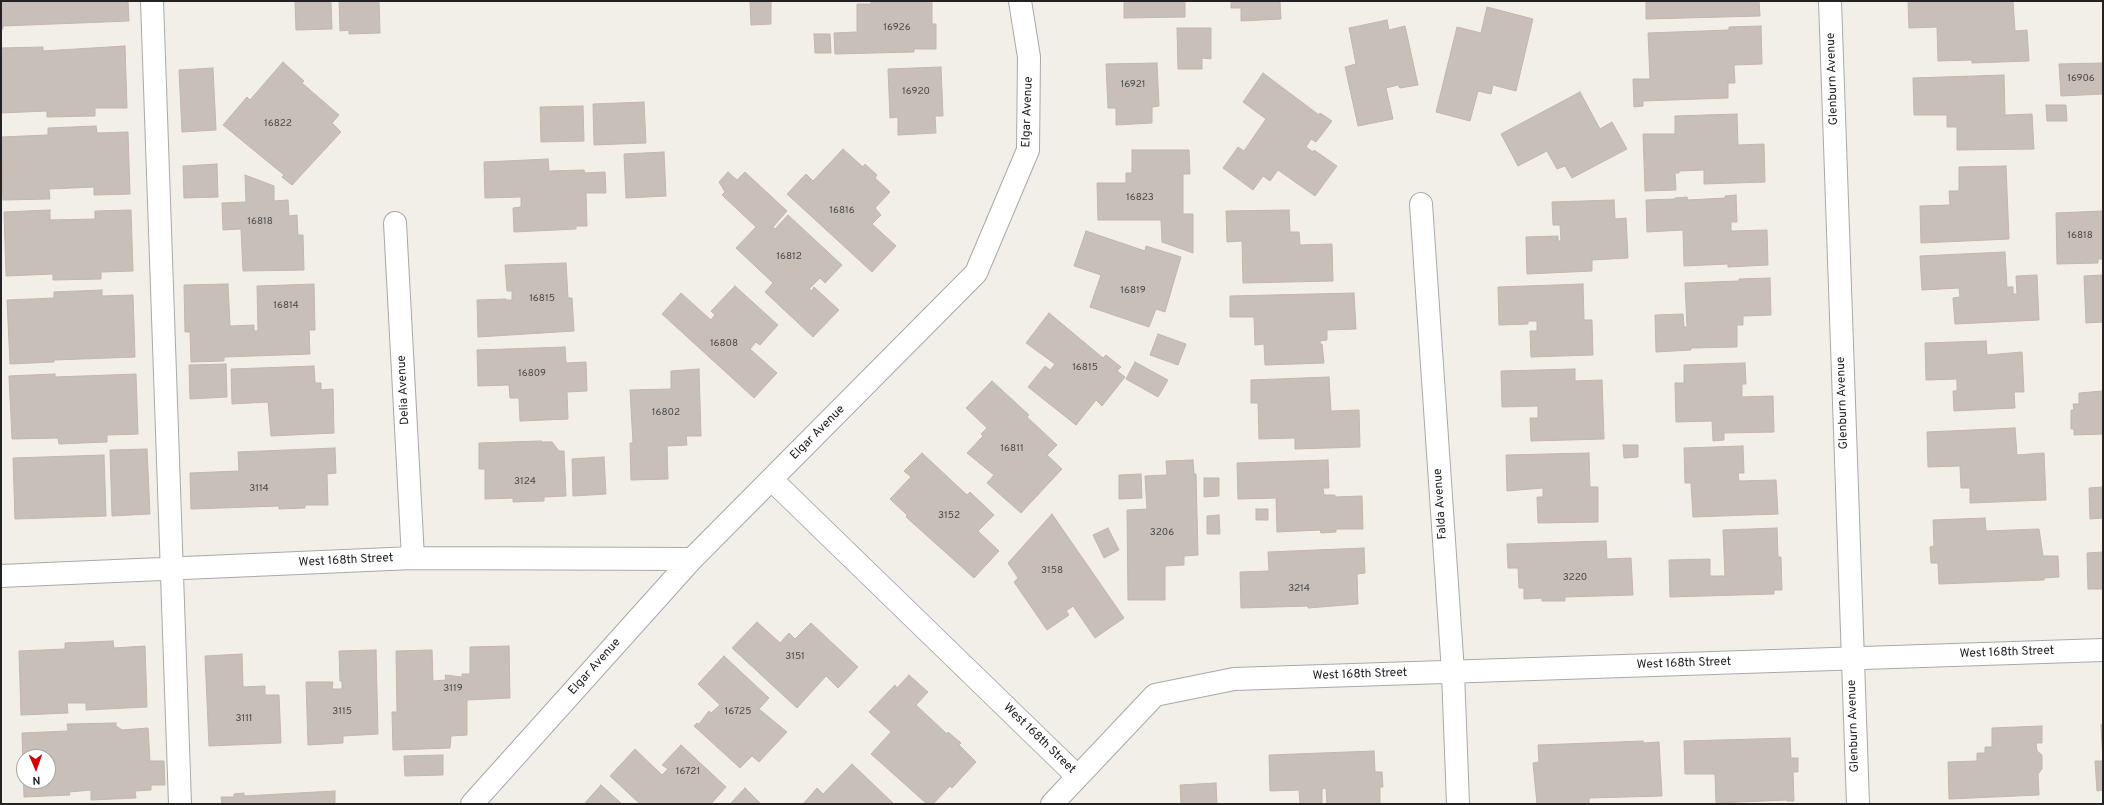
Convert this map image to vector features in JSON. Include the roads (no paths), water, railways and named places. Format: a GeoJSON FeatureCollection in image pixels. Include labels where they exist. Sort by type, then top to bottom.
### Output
{"type":"FeatureCollection","features":[{"type":"Feature","properties":{"kind":"street"},"geometry":{"type":"LineString","coordinates":[[152,1],[180,804]]}},
{"type":"Feature","properties":{"kind":"street","name":"Elgar Avenue"},"geometry":{"type":"LineString","coordinates":[[472,804],[692,559],[976,273],[1028,150],[1029,57],[1020,1]]}},
{"type":"Feature","properties":{"kind":"street","name":"Glenburn Avenue"},"geometry":{"type":"LineString","coordinates":[[1830,1],[1851,658],[1858,804]]}},
{"type":"Feature","properties":{"kind":"street","name":"Falda Avenue"},"geometry":{"type":"LineString","coordinates":[[1421,204],[1453,672],[1458,804]]}},
{"type":"Feature","properties":{"kind":"street","name":"Delia Avenue"},"geometry":{"type":"LineString","coordinates":[[395,223],[413,558]]}},
{"type":"Feature","properties":{"kind":"street","name":"West 168th Street"},"geometry":{"type":"LineString","coordinates":[[772,480],[1077,776],[1155,695],[1234,679],[2103,650]]}},
{"type":"Feature","properties":{"kind":"street","name":"West 168th Street"},"geometry":{"type":"LineString","coordinates":[[1,576],[413,558],[692,559]]}},
{"type":"Feature","properties":{"kind":"street"},"geometry":{"type":"LineString","coordinates":[[1052,804],[1077,776]]}}]}
